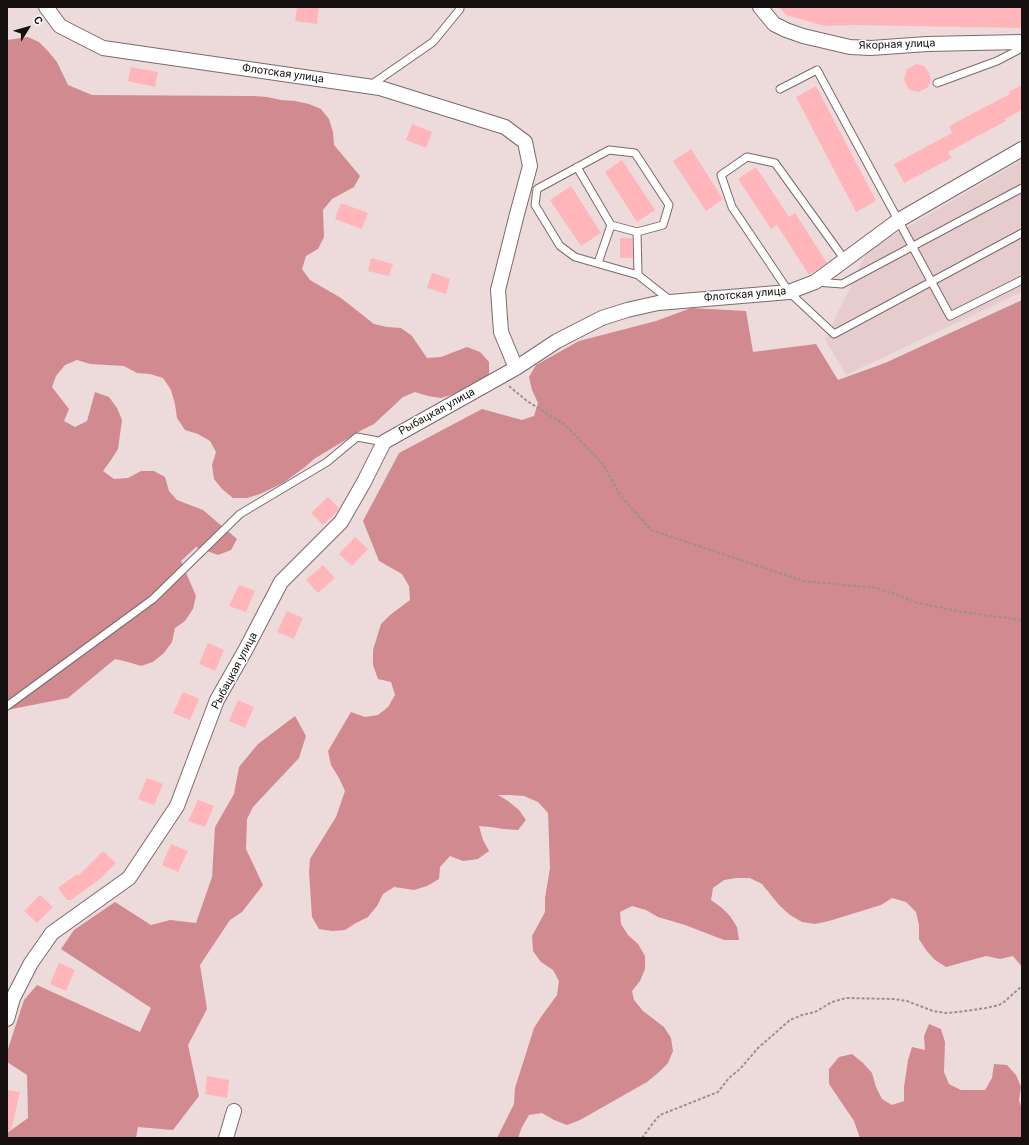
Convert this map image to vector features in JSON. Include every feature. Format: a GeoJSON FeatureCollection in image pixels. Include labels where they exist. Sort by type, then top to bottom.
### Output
{"type":"FeatureCollection","features":[{"type":"Feature","properties":{"kind":"street","name":"Флотская улица"},"geometry":{"type":"LineString","coordinates":[[46,7],[60,26],[103,48],[380,88],[505,127],[525,142],[530,166],[498,290],[502,332],[516,368],[557,341],[602,318],[627,310],[671,301],[789,292],[815,282],[899,220],[1022,149]]}},
{"type":"Feature","properties":{"kind":"street","name":"Якорная улица"},"geometry":{"type":"LineString","coordinates":[[760,7],[774,24],[786,30],[803,36],[850,46],[871,48],[927,44],[1022,42]]}},
{"type":"Feature","properties":{"kind":"street","name":"Рыбацкая улица"},"geometry":{"type":"LineString","coordinates":[[7,1019],[13,998],[27,970],[52,933],[129,878],[177,806],[217,700],[281,582],[341,522],[364,482],[384,442],[516,368]]}},
{"type":"Feature","properties":{"kind":"street"},"geometry":{"type":"LineString","coordinates":[[226,1138],[234,1111]]}},
{"type":"Feature","properties":{"kind":"lane"},"geometry":{"type":"LineString","coordinates":[[369,87],[433,42],[460,9],[460,7]]}},
{"type":"Feature","properties":{"kind":"lane"},"geometry":{"type":"LineString","coordinates":[[937,83],[997,61],[1022,48]]}},
{"type":"Feature","properties":{"kind":"lane"},"geometry":{"type":"LineString","coordinates":[[780,89],[817,70],[950,316],[1022,280]]}},
{"type":"Feature","properties":{"kind":"lane"},"geometry":{"type":"LineString","coordinates":[[577,167],[611,225],[637,232],[663,225],[669,205],[635,154],[609,150],[537,188],[535,205],[560,246],[575,257],[638,275],[671,301]]}},
{"type":"Feature","properties":{"kind":"lane"},"geometry":{"type":"LineString","coordinates":[[845,260],[775,163],[747,157],[721,175],[732,207],[789,292],[834,334],[1022,233]]}},
{"type":"Feature","properties":{"kind":"lane"},"geometry":{"type":"LineString","coordinates":[[815,282],[842,284],[1022,188]]}},
{"type":"Feature","properties":{"kind":"lane"},"geometry":{"type":"LineString","coordinates":[[598,263],[611,225]]}},
{"type":"Feature","properties":{"kind":"lane"},"geometry":{"type":"LineString","coordinates":[[637,232],[638,275]]}},
{"type":"Feature","properties":{"kind":"lane"},"geometry":{"type":"LineString","coordinates":[[7,706],[153,599],[240,514],[327,462],[357,437],[384,442]]}},
{"type":"Feature","properties":{"kind":"path"},"geometry":{"type":"LineString","coordinates":[[499,377],[527,400],[564,424],[603,464],[620,496],[651,530],[804,581],[877,588],[919,603],[962,612],[1022,620]]}},
{"type":"Feature","properties":{"kind":"path"},"geometry":{"type":"LineString","coordinates":[[642,1138],[660,1115],[718,1092],[729,1078],[740,1069],[758,1048],[790,1020],[815,1012],[832,1002],[846,998],[894,999],[907,1001],[933,1011],[945,1013],[999,1005],[1022,986]]}},
{"type":"Feature","properties":{"kind":"shaded area"},"geometry":{"type":"Polygon","coordinates":[[[28,37],[39,42],[48,51],[57,62],[68,85],[92,95],[253,96],[295,101],[309,104],[321,109],[329,119],[333,132],[334,145],[360,176],[354,187],[332,199],[323,210],[324,237],[318,249],[306,256],[302,269],[310,280],[341,298],[374,324],[401,328],[412,336],[427,358],[441,357],[467,347],[480,352],[489,362],[489,375],[454,394],[441,398],[415,392],[403,397],[374,424],[314,459],[283,483],[260,494],[247,498],[233,498],[222,489],[214,479],[212,465],[216,452],[210,441],[198,434],[185,430],[177,418],[171,390],[163,378],[150,374],[137,373],[124,366],[90,364],[77,360],[65,365],[56,376],[52,387],[69,409],[64,421],[75,427],[87,421],[95,392],[109,397],[117,408],[122,420],[118,449],[103,471],[114,479],[128,478],[141,471],[154,471],[165,477],[169,491],[177,500],[203,510],[237,539],[231,550],[218,555],[196,547],[181,561],[196,596],[193,609],[185,621],[175,628],[172,642],[164,653],[153,662],[141,666],[115,659],[68,698],[7,710],[7,40],[28,37]]]}},
{"type":"Feature","properties":{"kind":"shaded area"},"geometry":{"type":"Polygon","coordinates":[[[1022,160],[1022,292],[846,375],[825,339],[868,250],[1022,160]]]}},
{"type":"Feature","properties":{"kind":"shaded area"},"geometry":{"type":"Polygon","coordinates":[[[1022,300],[1022,967],[1013,956],[1000,959],[986,956],[946,967],[935,960],[919,939],[919,925],[916,912],[906,902],[892,898],[881,905],[815,924],[802,922],[790,915],[779,905],[762,884],[750,878],[724,880],[713,888],[711,900],[730,916],[737,927],[739,940],[724,940],[685,925],[658,917],[646,910],[632,906],[620,912],[621,924],[628,935],[638,944],[645,956],[645,969],[640,981],[632,991],[634,1000],[643,1011],[664,1027],[671,1038],[673,1051],[668,1063],[647,1082],[580,1120],[567,1125],[542,1113],[529,1115],[518,1138],[497,1138],[514,1104],[515,1088],[534,1028],[557,995],[559,981],[553,970],[541,962],[533,951],[532,936],[545,912],[545,898],[550,868],[548,813],[538,802],[524,796],[498,795],[519,810],[526,820],[518,830],[479,826],[483,840],[489,851],[478,859],[463,861],[450,856],[440,867],[439,879],[427,886],[414,890],[394,887],[383,894],[377,906],[368,917],[345,930],[332,931],[319,929],[312,917],[309,872],[310,859],[336,817],[345,791],[331,765],[328,751],[351,712],[365,717],[378,715],[388,707],[395,695],[391,682],[378,679],[373,665],[373,650],[381,624],[410,600],[409,586],[402,574],[379,561],[363,521],[399,453],[482,409],[522,420],[534,416],[538,403],[532,390],[529,377],[536,365],[579,341],[656,321],[691,308],[746,311],[753,352],[816,344],[838,380],[885,363],[1022,300]]]}},
{"type":"Feature","properties":{"kind":"shaded area"},"geometry":{"type":"Polygon","coordinates":[[[295,716],[306,736],[299,758],[253,807],[247,819],[246,849],[263,885],[242,912],[230,920],[200,965],[207,1009],[188,1045],[199,1096],[173,1130],[138,1127],[136,1138],[7,1138],[7,1133],[28,1118],[27,1075],[7,1062],[7,1052],[24,1000],[37,985],[140,1032],[151,1008],[61,949],[74,930],[115,902],[151,925],[170,920],[196,923],[212,877],[215,827],[234,794],[239,767],[258,744],[295,716]]]}},
{"type":"Feature","properties":{"kind":"shaded area"},"geometry":{"type":"Polygon","coordinates":[[[929,1024],[941,1029],[945,1042],[944,1072],[949,1084],[961,1090],[985,1090],[992,1078],[994,1064],[1007,1065],[1016,1075],[1021,1087],[1019,1100],[1022,1109],[1022,1138],[860,1138],[854,1121],[829,1084],[829,1069],[839,1057],[852,1054],[872,1073],[876,1087],[882,1099],[892,1105],[904,1101],[904,1087],[908,1060],[912,1047],[925,1050],[924,1036],[929,1024]]]}},
{"type":"Feature","properties":{"kind":"building"},"geometry":{"type":"Polygon","coordinates":[[[297,7],[319,7],[317,24],[295,21],[297,7]]]}},
{"type":"Feature","properties":{"kind":"building"},"geometry":{"type":"Polygon","coordinates":[[[779,7],[1022,8],[1022,28],[853,25],[824,26],[786,15],[779,7]]]}},
{"type":"Feature","properties":{"kind":"building"},"geometry":{"type":"Polygon","coordinates":[[[916,64],[924,66],[929,73],[931,80],[928,87],[919,92],[909,90],[904,80],[907,69],[916,64]]]}},
{"type":"Feature","properties":{"kind":"building"},"geometry":{"type":"Polygon","coordinates":[[[131,67],[158,72],[155,87],[128,81],[131,67]]]}},
{"type":"Feature","properties":{"kind":"building"},"geometry":{"type":"Polygon","coordinates":[[[1022,85],[1022,110],[1005,119],[1006,121],[948,152],[952,158],[904,183],[894,164],[952,133],[949,126],[1010,94],[1009,92],[1022,85]]]}},
{"type":"Feature","properties":{"kind":"building"},"geometry":{"type":"Polygon","coordinates":[[[816,86],[876,201],[856,212],[796,97],[816,86]]]}},
{"type":"Feature","properties":{"kind":"building"},"geometry":{"type":"Polygon","coordinates":[[[412,124],[432,132],[426,148],[406,140],[412,124]]]}},
{"type":"Feature","properties":{"kind":"building"},"geometry":{"type":"Polygon","coordinates":[[[691,149],[723,199],[706,211],[673,161],[691,149]]]}},
{"type":"Feature","properties":{"kind":"building"},"geometry":{"type":"Polygon","coordinates":[[[622,160],[655,210],[637,222],[605,172],[622,160]]]}},
{"type":"Feature","properties":{"kind":"building"},"geometry":{"type":"Polygon","coordinates":[[[756,167],[789,217],[795,213],[827,263],[809,275],[777,225],[771,229],[738,179],[756,167]]]}},
{"type":"Feature","properties":{"kind":"building"},"geometry":{"type":"Polygon","coordinates":[[[571,186],[601,233],[581,246],[550,200],[571,186]]]}},
{"type":"Feature","properties":{"kind":"building"},"geometry":{"type":"Polygon","coordinates":[[[341,203],[368,213],[362,229],[335,219],[341,203]]]}},
{"type":"Feature","properties":{"kind":"building"},"geometry":{"type":"Polygon","coordinates":[[[620,238],[632,238],[633,258],[620,258],[620,238]]]}},
{"type":"Feature","properties":{"kind":"building"},"geometry":{"type":"Polygon","coordinates":[[[371,258],[393,264],[389,276],[368,271],[371,258]]]}},
{"type":"Feature","properties":{"kind":"building"},"geometry":{"type":"Polygon","coordinates":[[[432,273],[450,279],[446,294],[427,288],[432,273]]]}},
{"type":"Feature","properties":{"kind":"building"},"geometry":{"type":"Polygon","coordinates":[[[328,497],[339,508],[336,513],[323,525],[311,513],[328,497]]]}},
{"type":"Feature","properties":{"kind":"building"},"geometry":{"type":"Polygon","coordinates":[[[355,537],[368,549],[352,566],[339,554],[355,537]]]}},
{"type":"Feature","properties":{"kind":"building"},"geometry":{"type":"Polygon","coordinates":[[[323,565],[335,578],[318,593],[306,580],[323,565]]]}},
{"type":"Feature","properties":{"kind":"building"},"geometry":{"type":"Polygon","coordinates":[[[239,585],[255,591],[246,612],[229,606],[239,585]]]}},
{"type":"Feature","properties":{"kind":"building"},"geometry":{"type":"Polygon","coordinates":[[[287,611],[303,618],[294,639],[277,632],[287,611]]]}},
{"type":"Feature","properties":{"kind":"building"},"geometry":{"type":"Polygon","coordinates":[[[208,643],[224,650],[215,671],[199,664],[208,643]]]}},
{"type":"Feature","properties":{"kind":"building"},"geometry":{"type":"Polygon","coordinates":[[[183,692],[199,699],[190,720],[173,713],[183,692]]]}},
{"type":"Feature","properties":{"kind":"building"},"geometry":{"type":"Polygon","coordinates":[[[238,700],[254,707],[245,728],[229,721],[238,700]]]}},
{"type":"Feature","properties":{"kind":"building"},"geometry":{"type":"Polygon","coordinates":[[[147,778],[163,784],[154,805],[138,799],[147,778]]]}},
{"type":"Feature","properties":{"kind":"building"},"geometry":{"type":"Polygon","coordinates":[[[198,800],[214,806],[205,827],[188,821],[198,800]]]}},
{"type":"Feature","properties":{"kind":"building"},"geometry":{"type":"Polygon","coordinates":[[[171,844],[188,851],[178,872],[162,865],[171,844]]]}},
{"type":"Feature","properties":{"kind":"building"},"geometry":{"type":"Polygon","coordinates":[[[103,851],[116,863],[100,879],[71,900],[67,900],[58,888],[77,874],[78,876],[103,851]]]}},
{"type":"Feature","properties":{"kind":"building"},"geometry":{"type":"Polygon","coordinates":[[[40,895],[53,907],[37,923],[24,911],[40,895]]]}},
{"type":"Feature","properties":{"kind":"building"},"geometry":{"type":"Polygon","coordinates":[[[59,963],[75,970],[66,991],[50,984],[59,963]]]}},
{"type":"Feature","properties":{"kind":"building"},"geometry":{"type":"Polygon","coordinates":[[[207,1076],[229,1080],[227,1098],[205,1094],[207,1076]]]}},
{"type":"Feature","properties":{"kind":"building"},"geometry":{"type":"Polygon","coordinates":[[[7,1090],[20,1092],[11,1131],[7,1131],[7,1090]]]}}]}
